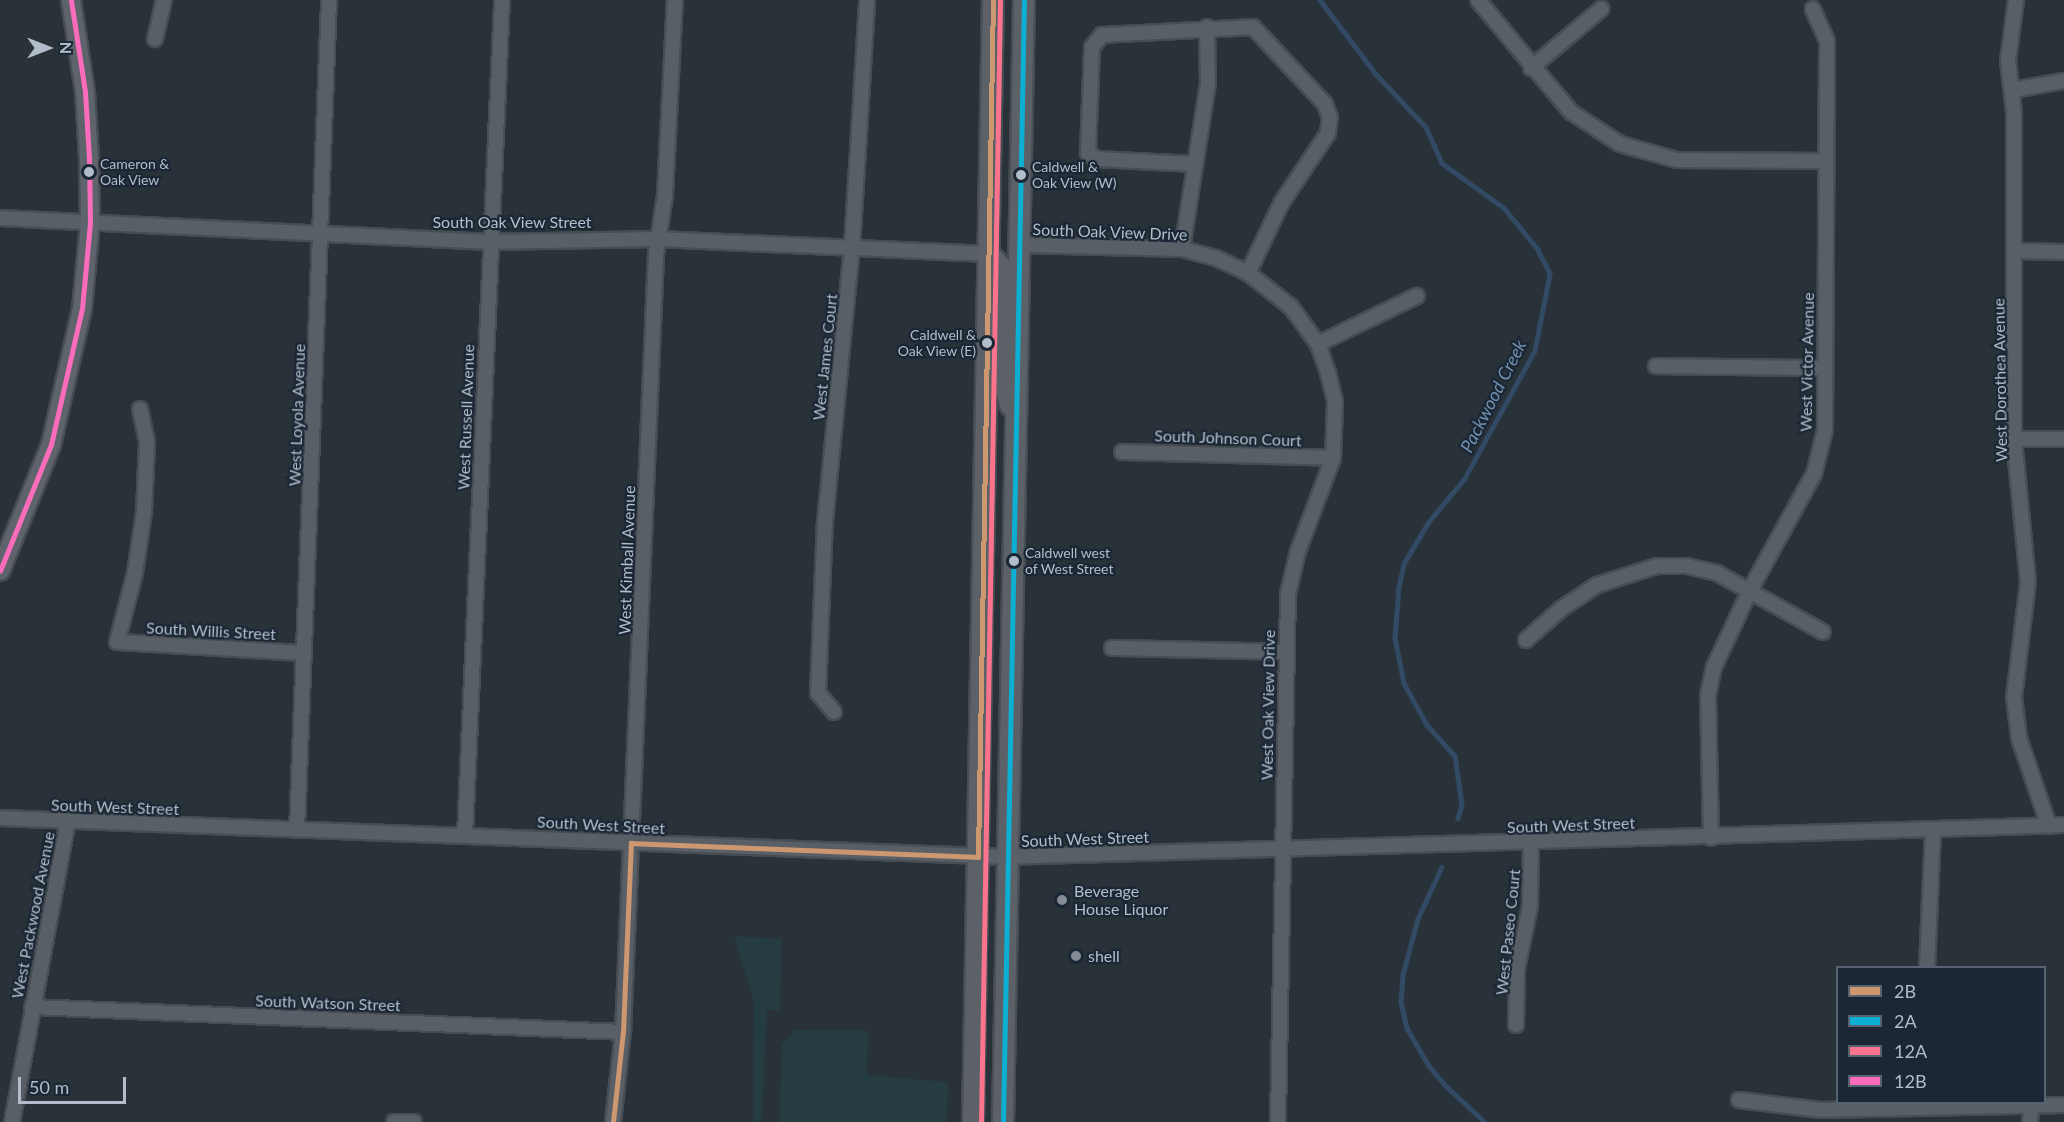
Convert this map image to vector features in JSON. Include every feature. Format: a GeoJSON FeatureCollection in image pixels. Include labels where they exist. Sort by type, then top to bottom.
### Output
{"type":"FeatureCollection","features":[{"type":"Feature","properties":{"kind":"main road"},"geometry":{"type":"LineString","coordinates":[[973,1122],[993,0]]}},
{"type":"Feature","properties":{"kind":"main road"},"geometry":{"type":"LineString","coordinates":[[1003,1122],[1024,0]]}},
{"type":"Feature","properties":{"kind":"main road"},"geometry":{"type":"LineString","coordinates":[[988,254],[1002,268],[1002,379],[1016,422]]}},
{"type":"Feature","properties":{"kind":"street"},"geometry":{"type":"LineString","coordinates":[[0,572],[38,483],[62,408],[82,309],[90,222],[85,92],[71,0]]}},
{"type":"Feature","properties":{"kind":"street"},"geometry":{"type":"LineString","coordinates":[[155,39],[164,0]]}},
{"type":"Feature","properties":{"kind":"street","name":"West Loyola Avenue"},"geometry":{"type":"LineString","coordinates":[[297,830],[329,0]]}},
{"type":"Feature","properties":{"kind":"street","name":"West Russell Avenue"},"geometry":{"type":"LineString","coordinates":[[465,835],[502,0]]}},
{"type":"Feature","properties":{"kind":"street","name":"West Kimball Avenue"},"geometry":{"type":"LineString","coordinates":[[613,1122],[623,1032],[658,239],[665,195],[675,0]]}},
{"type":"Feature","properties":{"kind":"street","name":"West James Court"},"geometry":{"type":"LineString","coordinates":[[834,712],[818,693],[825,522],[852,248],[867,0]]}},
{"type":"Feature","properties":{"kind":"street"},"geometry":{"type":"LineString","coordinates":[[1478,0],[1531,68],[1571,112],[1595,130],[1648,154],[1677,160],[1825,161]]}},
{"type":"Feature","properties":{"kind":"street","name":"West Dorothea Avenue"},"geometry":{"type":"LineString","coordinates":[[2016,0],[2009,33],[2013,90],[2015,251],[2014,439],[2026,524],[2028,582],[2014,697],[2019,738],[2049,826]]}},
{"type":"Feature","properties":{"kind":"street"},"geometry":{"type":"LineString","coordinates":[[1531,68],[1601,9]]}},
{"type":"Feature","properties":{"kind":"street","name":"West Victor Avenue"},"geometry":{"type":"LineString","coordinates":[[1711,838],[1708,695],[1714,667],[1750,590],[1814,474],[1825,430],[1827,41],[1813,9]]}},
{"type":"Feature","properties":{"kind":"street"},"geometry":{"type":"LineString","coordinates":[[1182,249],[1208,83],[1207,27]]}},
{"type":"Feature","properties":{"kind":"street"},"geometry":{"type":"LineString","coordinates":[[1194,164],[1097,159],[1088,153],[1092,48],[1106,33],[1207,27],[1253,27],[1268,40],[1325,104],[1330,118],[1328,133],[1282,202],[1248,273]]}},
{"type":"Feature","properties":{"kind":"street"},"geometry":{"type":"LineString","coordinates":[[2013,90],[2064,81]]}},
{"type":"Feature","properties":{"kind":"street","name":"South Oak View Street"},"geometry":{"type":"LineString","coordinates":[[0,218],[490,242],[658,239],[988,254]]}},
{"type":"Feature","properties":{"kind":"street","name":"South Oak View Drive"},"geometry":{"type":"LineString","coordinates":[[1019,245],[1182,249],[1216,258],[1248,273],[1292,307]]}},
{"type":"Feature","properties":{"kind":"street"},"geometry":{"type":"LineString","coordinates":[[2015,251],[2064,252]]}},
{"type":"Feature","properties":{"kind":"street"},"geometry":{"type":"LineString","coordinates":[[1318,344],[1417,296]]}},
{"type":"Feature","properties":{"kind":"street","name":"West Oak View Drive"},"geometry":{"type":"LineString","coordinates":[[1278,1122],[1284,652],[1288,594],[1298,551],[1333,458],[1335,402],[1318,344],[1292,307]]}},
{"type":"Feature","properties":{"kind":"street"},"geometry":{"type":"LineString","coordinates":[[1656,366],[1826,368]]}},
{"type":"Feature","properties":{"kind":"street","name":"South Willis Street"},"geometry":{"type":"LineString","coordinates":[[140,410],[147,443],[144,512],[135,573],[117,642],[304,653]]}},
{"type":"Feature","properties":{"kind":"street"},"geometry":{"type":"LineString","coordinates":[[2014,439],[2064,439]]}},
{"type":"Feature","properties":{"kind":"street","name":"South Johnson Court"},"geometry":{"type":"LineString","coordinates":[[1122,452],[1333,458]]}},
{"type":"Feature","properties":{"kind":"street"},"geometry":{"type":"LineString","coordinates":[[1526,640],[1561,609],[1597,585],[1634,571],[1687,566],[1717,573],[1823,632]]}},
{"type":"Feature","properties":{"kind":"street"},"geometry":{"type":"LineString","coordinates":[[1112,648],[1284,652]]}},
{"type":"Feature","properties":{"kind":"street","name":"South West Street"},"geometry":{"type":"LineString","coordinates":[[0,818],[978,857],[1933,832],[2064,825]]}},
{"type":"Feature","properties":{"kind":"street","name":"West Packwood Avenue"},"geometry":{"type":"LineString","coordinates":[[12,1122],[68,821]]}},
{"type":"Feature","properties":{"kind":"street"},"geometry":{"type":"LineString","coordinates":[[1927,966],[1933,832]]}},
{"type":"Feature","properties":{"kind":"street","name":"West Paseo Court"},"geometry":{"type":"LineString","coordinates":[[1516,1025],[1517,969],[1530,906],[1531,843]]}},
{"type":"Feature","properties":{"kind":"street","name":"South Watson Street"},"geometry":{"type":"LineString","coordinates":[[32,1007],[623,1032]]}},
{"type":"Feature","properties":{"kind":"street"},"geometry":{"type":"LineString","coordinates":[[1739,1100],[1820,1110],[1920,1106],[2064,1105]]}},
{"type":"Feature","properties":{"kind":"street"},"geometry":{"type":"LineString","coordinates":[[2030,1122],[2031,1106]]}},
{"type":"Feature","properties":{"kind":"street"},"geometry":{"type":"LineString","coordinates":[[394,1122],[414,1122]]}},
{"type":"Feature","properties":{"kind":"green space"},"geometry":{"type":"Polygon","coordinates":[[[734,936],[782,939],[780,1010],[767,1010],[762,1122],[753,1122],[754,1003],[734,936]]]}},
{"type":"Feature","properties":{"kind":"green space"},"geometry":{"type":"Polygon","coordinates":[[[795,1030],[868,1031],[867,1075],[948,1082],[947,1122],[779,1122],[782,1044],[795,1030]]]}},
{"type":"Feature","properties":{"kind":"waterway","name":"Packwood Creek"},"geometry":{"type":"LineString","coordinates":[[1320,0],[1376,74],[1426,127],[1442,163],[1504,208],[1537,248],[1550,274],[1535,351],[1464,480],[1429,522],[1404,564],[1399,588],[1395,638],[1404,683],[1427,725],[1455,756],[1462,805],[1458,818]]}},
{"type":"Feature","properties":{"kind":"waterway","name":"Packwood Creek"},"geometry":{"type":"LineString","coordinates":[[1442,867],[1418,919],[1403,975],[1401,1002],[1407,1028],[1429,1066],[1445,1085],[1485,1122]]}},
{"type":"Feature","properties":{"kind":"transit line","name":"12B"},"geometry":{"type":"LineString","coordinates":[[0,571],[51,445],[82,309],[90,222],[89,159],[85,92],[71,0]]}},
{"type":"Feature","properties":{"kind":"transit line","name":"2B"},"geometry":{"type":"LineString","coordinates":[[613,1122],[623,1032],[631,843],[978,857],[993,0]]}},
{"type":"Feature","properties":{"kind":"transit line","name":"12A"},"geometry":{"type":"LineString","coordinates":[[981,1122],[1000,0]]}},
{"type":"Feature","properties":{"kind":"transit line","name":"2A"},"geometry":{"type":"LineString","coordinates":[[1003,1122],[1024,0]]}},
{"type":"Feature","properties":{"kind":"place","name":"Cameron & Oak View"},"geometry":{"type":"Point","coordinates":[89,172]}},
{"type":"Feature","properties":{"kind":"place","name":"Caldwell & Oak View (W)"},"geometry":{"type":"Point","coordinates":[1021,175]}},
{"type":"Feature","properties":{"kind":"place","name":"Caldwell & Oak View (E)"},"geometry":{"type":"Point","coordinates":[987,343]}},
{"type":"Feature","properties":{"kind":"place","name":"Caldwell west of West Street"},"geometry":{"type":"Point","coordinates":[1014,561]}},
{"type":"Feature","properties":{"kind":"place","name":"Beverage House Liquor"},"geometry":{"type":"Point","coordinates":[1062,900]}},
{"type":"Feature","properties":{"kind":"place","name":"shell"},"geometry":{"type":"Point","coordinates":[1076,956]}}]}
